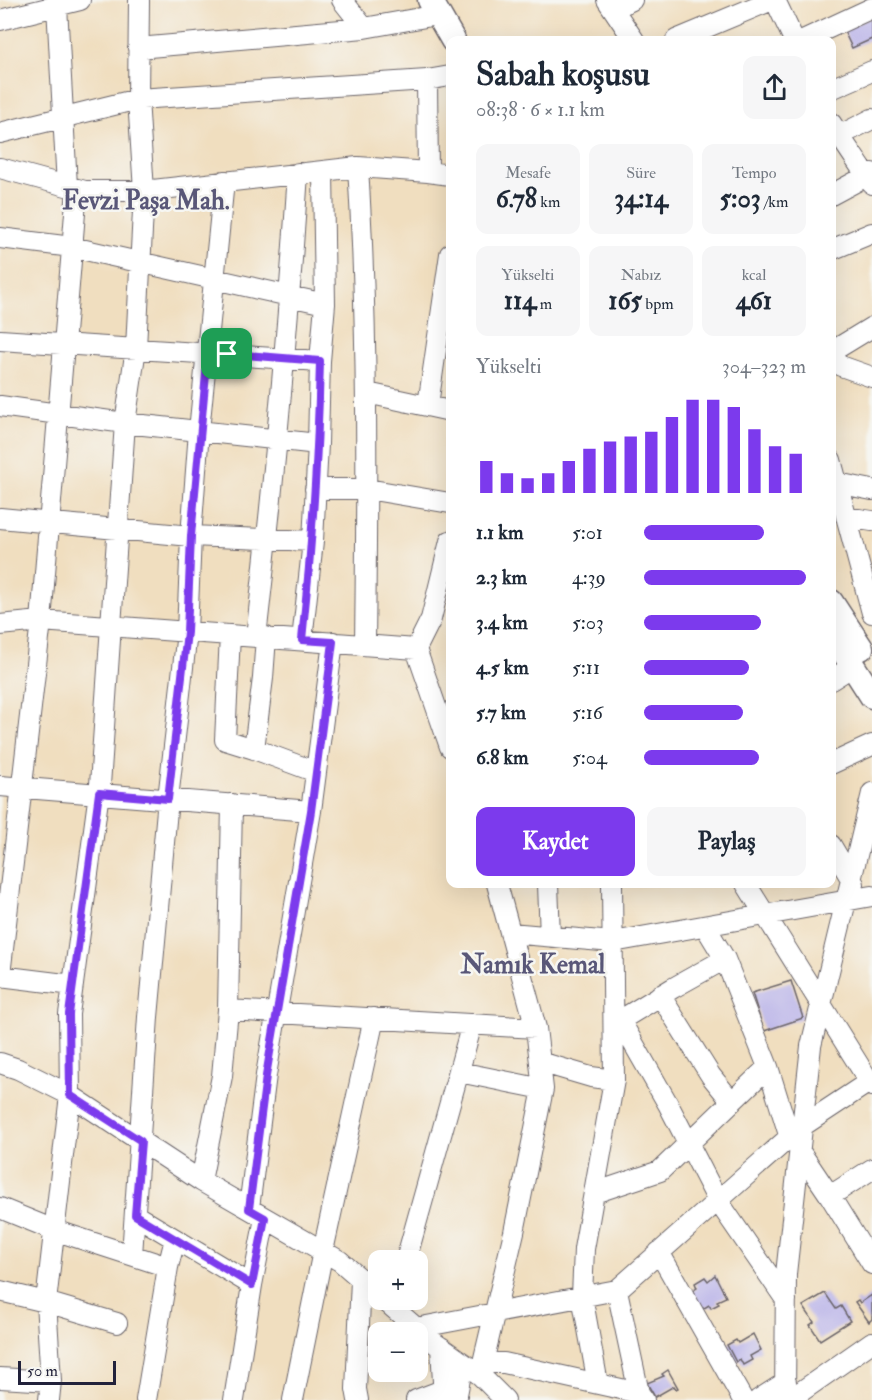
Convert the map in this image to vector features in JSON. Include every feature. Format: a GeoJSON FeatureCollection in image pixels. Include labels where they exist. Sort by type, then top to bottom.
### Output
{"type":"FeatureCollection","features":[{"type":"Feature","properties":{"kind":"main road"},"geometry":{"type":"LineString","coordinates":[[438,5],[451,36]]}},
{"type":"Feature","properties":{"kind":"main road"},"geometry":{"type":"LineString","coordinates":[[438,5],[466,36]]}},
{"type":"Feature","properties":{"kind":"main road"},"geometry":{"type":"LineString","coordinates":[[836,612],[862,665],[872,696]]}},
{"type":"Feature","properties":{"kind":"main road"},"geometry":{"type":"LineString","coordinates":[[836,637],[862,665]]}},
{"type":"Feature","properties":{"kind":"street"},"geometry":{"type":"LineString","coordinates":[[0,20],[80,0]]}},
{"type":"Feature","properties":{"kind":"street"},"geometry":{"type":"LineString","coordinates":[[0,1378],[50,1391],[46,1302],[70,1095],[69,1014],[99,793],[125,423],[136,348],[144,190],[138,99],[139,0]]}},
{"type":"Feature","properties":{"kind":"street"},"geometry":{"type":"LineString","coordinates":[[342,0],[364,28]]}},
{"type":"Feature","properties":{"kind":"street"},"geometry":{"type":"LineString","coordinates":[[631,36],[610,5],[632,0]]}},
{"type":"Feature","properties":{"kind":"street"},"geometry":{"type":"LineString","coordinates":[[686,36],[773,0],[792,36]]}},
{"type":"Feature","properties":{"kind":"street"},"geometry":{"type":"LineString","coordinates":[[138,48],[364,28],[438,5]]}},
{"type":"Feature","properties":{"kind":"street"},"geometry":{"type":"LineString","coordinates":[[57,6],[64,117],[72,188],[72,247],[41,621],[23,788],[6,870],[0,976],[73,985]]}},
{"type":"Feature","properties":{"kind":"street"},"geometry":{"type":"LineString","coordinates":[[811,36],[868,6]]}},
{"type":"Feature","properties":{"kind":"street"},"geometry":{"type":"LineString","coordinates":[[836,86],[872,71]]}},
{"type":"Feature","properties":{"kind":"street"},"geometry":{"type":"LineString","coordinates":[[0,133],[138,99],[427,80],[446,77]]}},
{"type":"Feature","properties":{"kind":"street"},"geometry":{"type":"LineString","coordinates":[[427,80],[428,172]]}},
{"type":"Feature","properties":{"kind":"street"},"geometry":{"type":"LineString","coordinates":[[836,131],[872,119]]}},
{"type":"Feature","properties":{"kind":"street"},"geometry":{"type":"LineString","coordinates":[[836,134],[870,177],[836,193]]}},
{"type":"Feature","properties":{"kind":"street"},"geometry":{"type":"LineString","coordinates":[[358,167],[363,238],[367,393],[365,645]]}},
{"type":"Feature","properties":{"kind":"street"},"geometry":{"type":"LineString","coordinates":[[0,168],[85,191],[144,190],[358,167],[446,174]]}},
{"type":"Feature","properties":{"kind":"street"},"geometry":{"type":"LineString","coordinates":[[302,640],[313,541],[320,361],[325,304],[323,171]]}},
{"type":"Feature","properties":{"kind":"street"},"geometry":{"type":"LineString","coordinates":[[254,749],[263,678],[261,637],[267,540],[290,296],[298,173]]}},
{"type":"Feature","properties":{"kind":"street"},"geometry":{"type":"LineString","coordinates":[[132,1255],[148,1017],[168,799],[187,632],[199,431],[224,181]]}},
{"type":"Feature","properties":{"kind":"street"},"geometry":{"type":"LineString","coordinates":[[836,248],[872,233]]}},
{"type":"Feature","properties":{"kind":"street"},"geometry":{"type":"LineString","coordinates":[[0,238],[72,247],[325,304]]}},
{"type":"Feature","properties":{"kind":"street"},"geometry":{"type":"LineString","coordinates":[[429,405],[446,283]]}},
{"type":"Feature","properties":{"kind":"street"},"geometry":{"type":"LineString","coordinates":[[836,357],[872,327]]}},
{"type":"Feature","properties":{"kind":"street"},"geometry":{"type":"LineString","coordinates":[[0,340],[320,361]]}},
{"type":"Feature","properties":{"kind":"street"},"geometry":{"type":"LineString","coordinates":[[836,360],[872,377]]}},
{"type":"Feature","properties":{"kind":"street"},"geometry":{"type":"LineString","coordinates":[[367,393],[446,410]]}},
{"type":"Feature","properties":{"kind":"street"},"geometry":{"type":"LineString","coordinates":[[0,406],[275,441],[318,444]]}},
{"type":"Feature","properties":{"kind":"street"},"geometry":{"type":"LineString","coordinates":[[836,479],[872,613]]}},
{"type":"Feature","properties":{"kind":"street"},"geometry":{"type":"LineString","coordinates":[[837,483],[872,489]]}},
{"type":"Feature","properties":{"kind":"street"},"geometry":{"type":"LineString","coordinates":[[315,489],[367,489],[446,503]]}},
{"type":"Feature","properties":{"kind":"street"},"geometry":{"type":"LineString","coordinates":[[846,517],[872,521]]}},
{"type":"Feature","properties":{"kind":"street"},"geometry":{"type":"LineString","coordinates":[[0,518],[191,536],[313,541]]}},
{"type":"Feature","properties":{"kind":"street"},"geometry":{"type":"LineString","coordinates":[[416,649],[441,618],[446,576]]}},
{"type":"Feature","properties":{"kind":"street"},"geometry":{"type":"LineString","coordinates":[[0,625],[41,621],[416,649]]}},
{"type":"Feature","properties":{"kind":"street"},"geometry":{"type":"LineString","coordinates":[[230,635],[225,740],[316,772]]}},
{"type":"Feature","properties":{"kind":"street"},"geometry":{"type":"LineString","coordinates":[[234,1400],[252,1285],[266,1076],[311,811],[333,642]]}},
{"type":"Feature","properties":{"kind":"street"},"geometry":{"type":"LineString","coordinates":[[416,649],[446,735]]}},
{"type":"Feature","properties":{"kind":"street"},"geometry":{"type":"LineString","coordinates":[[836,678],[862,665]]}},
{"type":"Feature","properties":{"kind":"street"},"geometry":{"type":"LineString","coordinates":[[836,762],[872,745]]}},
{"type":"Feature","properties":{"kind":"street"},"geometry":{"type":"LineString","coordinates":[[0,786],[311,811]]}},
{"type":"Feature","properties":{"kind":"street"},"geometry":{"type":"LineString","coordinates":[[201,1181],[222,1076],[228,1010],[232,804]]}},
{"type":"Feature","properties":{"kind":"street"},"geometry":{"type":"LineString","coordinates":[[787,1394],[786,1274],[797,1138],[811,1046],[850,879],[870,808]]}},
{"type":"Feature","properties":{"kind":"street"},"geometry":{"type":"LineString","coordinates":[[836,854],[850,879],[870,900]]}},
{"type":"Feature","properties":{"kind":"street"},"geometry":{"type":"LineString","coordinates":[[481,1369],[514,1232],[543,1089],[536,1028],[498,888]]}},
{"type":"Feature","properties":{"kind":"street"},"geometry":{"type":"LineString","coordinates":[[548,888],[550,937]]}},
{"type":"Feature","properties":{"kind":"street"},"geometry":{"type":"LineString","coordinates":[[598,1384],[582,1296],[584,1249],[614,1080],[617,1022],[612,888]]}},
{"type":"Feature","properties":{"kind":"street"},"geometry":{"type":"LineString","coordinates":[[428,1326],[617,1290],[718,1201],[871,1083],[749,888]]}},
{"type":"Feature","properties":{"kind":"street"},"geometry":{"type":"LineString","coordinates":[[510,933],[613,942],[845,901],[870,900]]}},
{"type":"Feature","properties":{"kind":"street"},"geometry":{"type":"LineString","coordinates":[[705,926],[725,959],[797,1138],[830,1196],[866,1240],[872,1264]]}},
{"type":"Feature","properties":{"kind":"street"},"geometry":{"type":"LineString","coordinates":[[617,1022],[725,959]]}},
{"type":"Feature","properties":{"kind":"street"},"geometry":{"type":"LineString","coordinates":[[660,995],[711,1076],[732,1102]]}},
{"type":"Feature","properties":{"kind":"street"},"geometry":{"type":"LineString","coordinates":[[228,1010],[536,1028]]}},
{"type":"Feature","properties":{"kind":"street"},"geometry":{"type":"LineString","coordinates":[[293,1400],[374,1018]]}},
{"type":"Feature","properties":{"kind":"street"},"geometry":{"type":"LineString","coordinates":[[617,1022],[668,1104],[718,1201],[786,1300]]}},
{"type":"Feature","properties":{"kind":"street"},"geometry":{"type":"LineString","coordinates":[[409,1250],[472,1024]]}},
{"type":"Feature","properties":{"kind":"street"},"geometry":{"type":"LineString","coordinates":[[540,1062],[591,1077],[614,1080]]}},
{"type":"Feature","properties":{"kind":"street"},"geometry":{"type":"LineString","coordinates":[[0,1063],[18,1069],[70,1095],[201,1181],[340,1261],[368,1286]]}},
{"type":"Feature","properties":{"kind":"street"},"geometry":{"type":"LineString","coordinates":[[594,1193],[660,1171],[768,1067]]}},
{"type":"Feature","properties":{"kind":"street"},"geometry":{"type":"LineString","coordinates":[[459,1072],[543,1089]]}},
{"type":"Feature","properties":{"kind":"street"},"geometry":{"type":"LineString","coordinates":[[830,1196],[872,1169]]}},
{"type":"Feature","properties":{"kind":"street"},"geometry":{"type":"LineString","coordinates":[[0,1208],[54,1230],[168,1267]]}},
{"type":"Feature","properties":{"kind":"street"},"geometry":{"type":"LineString","coordinates":[[135,1215],[252,1285]]}},
{"type":"Feature","properties":{"kind":"street"},"geometry":{"type":"LineString","coordinates":[[146,1400],[168,1267],[175,1239]]}},
{"type":"Feature","properties":{"kind":"street"},"geometry":{"type":"LineString","coordinates":[[659,1252],[743,1400]]}},
{"type":"Feature","properties":{"kind":"street"},"geometry":{"type":"LineString","coordinates":[[358,1400],[356,1389],[361,1280]]}},
{"type":"Feature","properties":{"kind":"street"},"geometry":{"type":"LineString","coordinates":[[428,1337],[463,1363],[481,1369],[504,1363],[598,1384],[641,1397],[617,1290]]}},
{"type":"Feature","properties":{"kind":"street"},"geometry":{"type":"LineString","coordinates":[[0,1292],[46,1302],[117,1323]]}},
{"type":"Feature","properties":{"kind":"street"},"geometry":{"type":"LineString","coordinates":[[399,1310],[410,1322]]}},
{"type":"Feature","properties":{"kind":"street"},"geometry":{"type":"LineString","coordinates":[[758,1400],[787,1394],[872,1342]]}},
{"type":"Feature","properties":{"kind":"street"},"geometry":{"type":"LineString","coordinates":[[441,1347],[448,1396]]}},
{"type":"Feature","properties":{"kind":"street"},"geometry":{"type":"LineString","coordinates":[[448,1396],[463,1363]]}},
{"type":"Feature","properties":{"kind":"street"},"geometry":{"type":"LineString","coordinates":[[481,1369],[505,1400]]}},
{"type":"Feature","properties":{"kind":"street"},"geometry":{"type":"LineString","coordinates":[[416,1400],[448,1396]]}},
{"type":"Feature","properties":{"kind":"building"},"geometry":{"type":"Polygon","coordinates":[[[872,17],[872,39],[852,48],[843,29],[872,17]]]}},
{"type":"Feature","properties":{"kind":"building"},"geometry":{"type":"Polygon","coordinates":[[[791,981],[803,1018],[764,1031],[752,993],[791,981]]]}},
{"type":"Feature","properties":{"kind":"building"},"geometry":{"type":"Polygon","coordinates":[[[715,1275],[726,1297],[717,1301],[719,1304],[711,1308],[709,1305],[701,1310],[691,1292],[697,1288],[695,1283],[705,1277],[708,1281],[715,1275]]]}},
{"type":"Feature","properties":{"kind":"building"},"geometry":{"type":"Polygon","coordinates":[[[825,1293],[836,1309],[841,1306],[850,1321],[820,1340],[810,1325],[814,1322],[803,1306],[825,1293]]]}},
{"type":"Feature","properties":{"kind":"building"},"geometry":{"type":"Polygon","coordinates":[[[872,1295],[872,1319],[869,1322],[855,1302],[858,1300],[860,1303],[872,1295]]]}},
{"type":"Feature","properties":{"kind":"building"},"geometry":{"type":"Polygon","coordinates":[[[753,1334],[761,1350],[750,1356],[752,1360],[743,1365],[740,1359],[736,1362],[727,1345],[736,1340],[738,1343],[753,1334]]]}},
{"type":"Feature","properties":{"kind":"building"},"geometry":{"type":"Polygon","coordinates":[[[668,1370],[678,1388],[674,1386],[655,1397],[647,1383],[664,1376],[662,1374],[668,1370]]]}},
{"type":"Feature","properties":{"kind":"district","name":"Fevzi Paşa Mah."},"geometry":{"type":"Point","coordinates":[146,200]}},
{"type":"Feature","properties":{"kind":"district","name":"Namık Kemal"},"geometry":{"type":"Point","coordinates":[533,964]}},
{"type":"Feature","properties":{"kind":"route"},"geometry":{"type":"LineString","coordinates":[[208,352],[227,354],[320,361],[313,541],[302,640],[333,642],[311,811],[266,1076],[249,1209],[265,1218],[252,1285],[135,1215],[141,1141],[70,1095],[69,1014],[99,793],[168,799],[187,632],[191,536],[208,352]]}}]}
